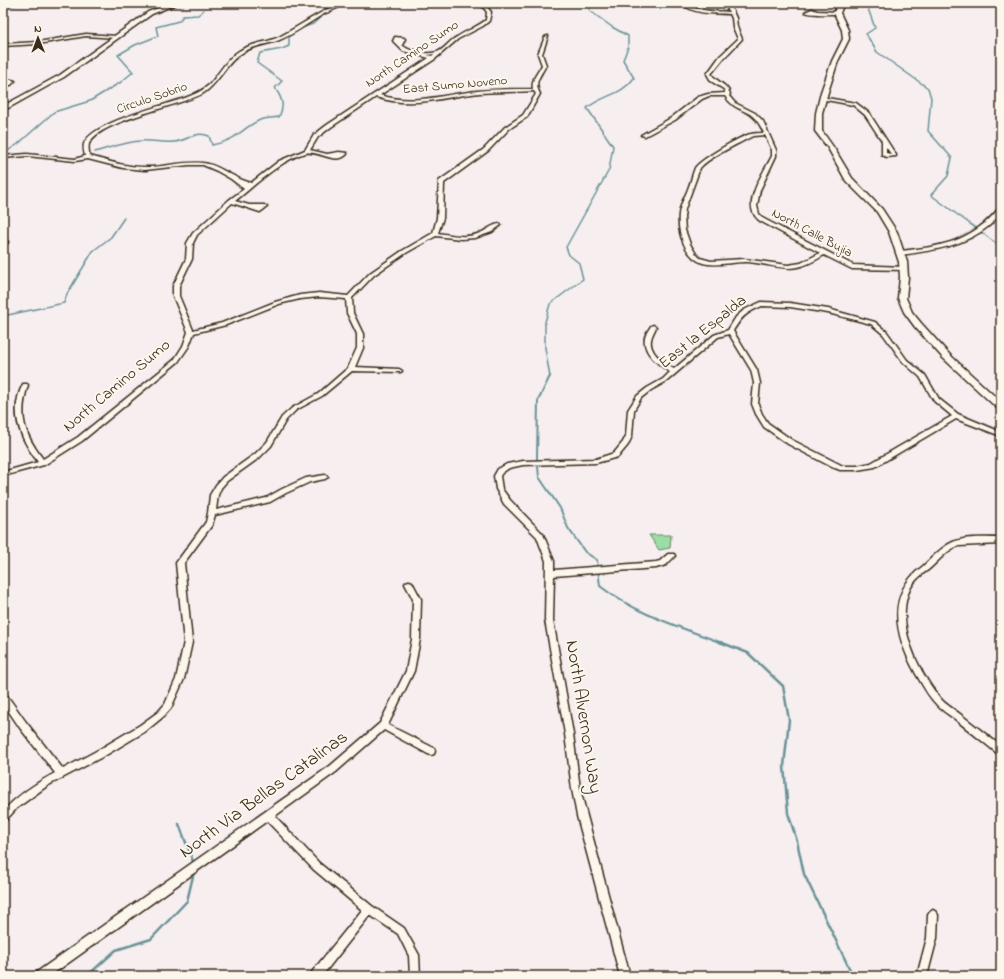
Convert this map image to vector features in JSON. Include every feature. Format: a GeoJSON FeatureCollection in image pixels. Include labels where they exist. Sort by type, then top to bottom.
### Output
{"type":"FeatureCollection","features":[{"type":"Feature","properties":{"kind":"street"},"geometry":{"type":"LineString","coordinates":[[3,5],[18,3]]}},
{"type":"Feature","properties":{"kind":"street"},"geometry":{"type":"LineString","coordinates":[[3,109],[62,76],[150,12],[176,3]]}},
{"type":"Feature","properties":{"kind":"street","name":"Circulo Sobrio"},"geometry":{"type":"LineString","coordinates":[[88,157],[86,147],[87,143],[103,130],[126,117],[187,99],[198,94],[209,86],[220,72],[240,52],[280,38],[327,10],[344,3]]}},
{"type":"Feature","properties":{"kind":"street","name":"North Camino Sumo"},"geometry":{"type":"LineString","coordinates":[[307,151],[316,136],[331,128],[336,121],[369,99],[377,96],[433,58],[457,38],[488,20],[488,12],[482,3]]}},
{"type":"Feature","properties":{"kind":"street"},"geometry":{"type":"LineString","coordinates":[[683,3],[687,7],[694,9],[732,13]]}},
{"type":"Feature","properties":{"kind":"street","name":"North Calle Bujia"},"geometry":{"type":"LineString","coordinates":[[727,3],[732,13],[740,39],[736,45],[722,57],[709,74],[713,80],[724,86],[728,94],[727,96],[733,104],[753,114],[761,122],[774,150],[774,156],[757,190],[754,206],[756,214],[762,220],[776,228],[852,267],[904,269]]}},
{"type":"Feature","properties":{"kind":"street"},"geometry":{"type":"LineString","coordinates":[[841,3],[837,13],[845,30],[846,37],[838,55],[824,98],[818,119],[818,129],[831,147],[850,180],[886,218],[894,234],[904,269],[902,299],[910,314],[928,336],[1001,407]]}},
{"type":"Feature","properties":{"kind":"street"},"geometry":{"type":"LineString","coordinates":[[816,12],[837,13]]}},
{"type":"Feature","properties":{"kind":"street"},"geometry":{"type":"LineString","coordinates":[[3,45],[38,43],[86,35],[116,37]]}},
{"type":"Feature","properties":{"kind":"street"},"geometry":{"type":"LineString","coordinates":[[435,234],[440,218],[441,182],[486,150],[507,128],[524,116],[536,100],[538,94],[535,90],[535,79],[544,65],[540,54],[547,37]]}},
{"type":"Feature","properties":{"kind":"street"},"geometry":{"type":"LineString","coordinates":[[400,45],[404,50],[433,58]]}},
{"type":"Feature","properties":{"kind":"street"},"geometry":{"type":"LineString","coordinates":[[420,54],[438,54]]}},
{"type":"Feature","properties":{"kind":"street","name":"East Sumo Noveno"},"geometry":{"type":"LineString","coordinates":[[377,96],[394,101],[413,102],[470,92],[535,90]]}},
{"type":"Feature","properties":{"kind":"street"},"geometry":{"type":"LineString","coordinates":[[643,134],[673,119],[700,98],[708,95],[728,94]]}},
{"type":"Feature","properties":{"kind":"street"},"geometry":{"type":"LineString","coordinates":[[824,98],[854,104],[867,114],[884,142]]}},
{"type":"Feature","properties":{"kind":"street"},"geometry":{"type":"LineString","coordinates":[[766,134],[750,135],[700,164],[682,211],[687,247],[690,253],[698,259],[710,263],[726,263],[749,260],[779,267],[791,268],[805,264],[823,253]]}},
{"type":"Feature","properties":{"kind":"street"},"geometry":{"type":"LineString","coordinates":[[328,155],[307,151],[281,162],[231,201],[194,234],[190,243],[189,259],[176,286],[176,296],[191,332],[224,324],[277,303],[300,297],[319,295],[349,298]]}},
{"type":"Feature","properties":{"kind":"street"},"geometry":{"type":"LineString","coordinates":[[3,157],[27,155],[74,160],[88,157],[122,167],[144,169],[187,164],[203,164],[216,168],[249,187]]}},
{"type":"Feature","properties":{"kind":"street"},"geometry":{"type":"LineString","coordinates":[[231,201],[250,206]]}},
{"type":"Feature","properties":{"kind":"street"},"geometry":{"type":"LineString","coordinates":[[900,253],[931,249],[970,236],[987,226],[1001,209]]}},
{"type":"Feature","properties":{"kind":"street"},"geometry":{"type":"LineString","coordinates":[[3,817],[20,801],[44,783],[103,752],[143,728],[161,714],[168,706],[180,679],[188,642],[180,564],[209,523],[212,514],[214,495],[218,487],[225,479],[257,456],[269,444],[284,419],[294,409],[320,395],[351,369],[360,348],[360,334],[350,313],[349,298],[372,274],[404,252],[435,234],[461,239],[474,238],[487,233],[498,225]]}},
{"type":"Feature","properties":{"kind":"street"},"geometry":{"type":"LineString","coordinates":[[3,240],[5,242],[3,244]]}},
{"type":"Feature","properties":{"kind":"street","name":"East la Espalda"},"geometry":{"type":"LineString","coordinates":[[497,476],[500,470],[507,466],[523,463],[596,461],[616,454],[626,443],[629,436],[631,410],[639,397],[649,389],[666,380],[716,336],[730,331],[738,318],[746,311],[761,304],[828,311],[873,323],[885,333],[905,361],[923,376],[936,400],[956,416],[1001,434]]}},
{"type":"Feature","properties":{"kind":"street"},"geometry":{"type":"LineString","coordinates":[[653,327],[648,339],[650,352],[662,364],[674,372]]}},
{"type":"Feature","properties":{"kind":"street"},"geometry":{"type":"LineString","coordinates":[[730,331],[754,370],[757,383],[755,404],[766,425],[790,442],[842,468],[857,468],[873,465],[956,416]]}},
{"type":"Feature","properties":{"kind":"street","name":"North Camino Sumo"},"geometry":{"type":"LineString","coordinates":[[3,474],[42,463],[81,439],[176,361],[186,346],[191,332]]}},
{"type":"Feature","properties":{"kind":"street"},"geometry":{"type":"LineString","coordinates":[[351,369],[400,371]]}},
{"type":"Feature","properties":{"kind":"street"},"geometry":{"type":"LineString","coordinates":[[25,385],[20,396],[19,414],[22,432],[32,450],[42,463]]}},
{"type":"Feature","properties":{"kind":"street","name":"North Alvernon Way"},"geometry":{"type":"LineString","coordinates":[[497,476],[499,489],[507,502],[540,536],[549,557],[549,620],[569,734],[576,789],[626,976]]}},
{"type":"Feature","properties":{"kind":"street"},"geometry":{"type":"LineString","coordinates":[[212,514],[268,500],[284,490],[308,480],[325,477]]}},
{"type":"Feature","properties":{"kind":"street"},"geometry":{"type":"LineString","coordinates":[[1001,541],[954,544],[923,569],[908,586],[902,606],[901,617],[905,641],[913,662],[934,696],[939,702],[1001,751]]}},
{"type":"Feature","properties":{"kind":"street"},"geometry":{"type":"LineString","coordinates":[[550,573],[656,565],[664,562],[671,556]]}},
{"type":"Feature","properties":{"kind":"street","name":"North Via Bellas Catalinas"},"geometry":{"type":"LineString","coordinates":[[41,976],[269,816],[333,769],[383,726],[410,671],[416,639],[417,599],[409,584]]}},
{"type":"Feature","properties":{"kind":"street"},"geometry":{"type":"LineString","coordinates":[[3,696],[23,725],[61,773]]}},
{"type":"Feature","properties":{"kind":"street"},"geometry":{"type":"LineString","coordinates":[[383,726],[431,752]]}},
{"type":"Feature","properties":{"kind":"street"},"geometry":{"type":"LineString","coordinates":[[269,816],[316,866],[369,909],[401,932],[414,955],[415,976]]}},
{"type":"Feature","properties":{"kind":"street"},"geometry":{"type":"LineString","coordinates":[[316,976],[369,909]]}},
{"type":"Feature","properties":{"kind":"street"},"geometry":{"type":"LineString","coordinates":[[922,976],[932,938],[933,915]]}},
{"type":"Feature","properties":{"kind":"green space"},"geometry":{"type":"Polygon","coordinates":[[[649,535],[671,535],[670,548],[659,550],[649,535]]]}},
{"type":"Feature","properties":{"kind":"waterway"},"geometry":{"type":"LineString","coordinates":[[299,29],[313,24],[327,12],[325,8],[336,3]]}},
{"type":"Feature","properties":{"kind":"waterway"},"geometry":{"type":"LineString","coordinates":[[550,376],[545,348],[545,322],[550,304],[583,279],[579,263],[569,255],[566,247],[609,170],[613,146],[587,108],[599,100],[618,92],[629,84],[634,78],[623,60],[628,47],[628,36],[612,27],[590,11],[589,3]]}},
{"type":"Feature","properties":{"kind":"waterway"},"geometry":{"type":"LineString","coordinates":[[866,3],[875,28],[866,34],[877,52],[928,88],[931,98],[928,131],[952,158],[948,176],[931,195],[1001,247]]}},
{"type":"Feature","properties":{"kind":"waterway"},"geometry":{"type":"LineString","coordinates":[[3,154],[18,144],[54,112],[90,101],[121,82],[133,72],[118,55],[135,45],[158,36],[156,27],[179,21],[183,16],[198,15],[204,10]]}},
{"type":"Feature","properties":{"kind":"waterway"},"geometry":{"type":"LineString","coordinates":[[95,152],[117,145],[134,142],[174,142],[200,134],[209,136],[212,145],[233,138],[253,123],[260,120],[279,117],[282,109],[282,102],[275,88],[282,81],[257,63],[260,53],[282,49],[289,46],[289,36],[294,33]]}},
{"type":"Feature","properties":{"kind":"waterway"},"geometry":{"type":"LineString","coordinates":[[3,316],[64,303],[67,294],[93,251],[111,237],[124,218]]}},
{"type":"Feature","properties":{"kind":"waterway"},"geometry":{"type":"LineString","coordinates":[[550,376],[538,401],[537,457],[539,477],[560,508],[568,528],[585,552],[597,560],[600,586],[614,596],[643,612],[722,643]]}},
{"type":"Feature","properties":{"kind":"waterway"},"geometry":{"type":"LineString","coordinates":[[720,642],[748,653],[783,686],[789,720],[784,766],[788,813],[797,841],[804,874],[853,976]]}},
{"type":"Feature","properties":{"kind":"waterway"},"geometry":{"type":"LineString","coordinates":[[179,824],[194,864]]}},
{"type":"Feature","properties":{"kind":"waterway"},"geometry":{"type":"LineString","coordinates":[[87,976],[116,950],[151,939],[187,901],[194,872]]}}]}
